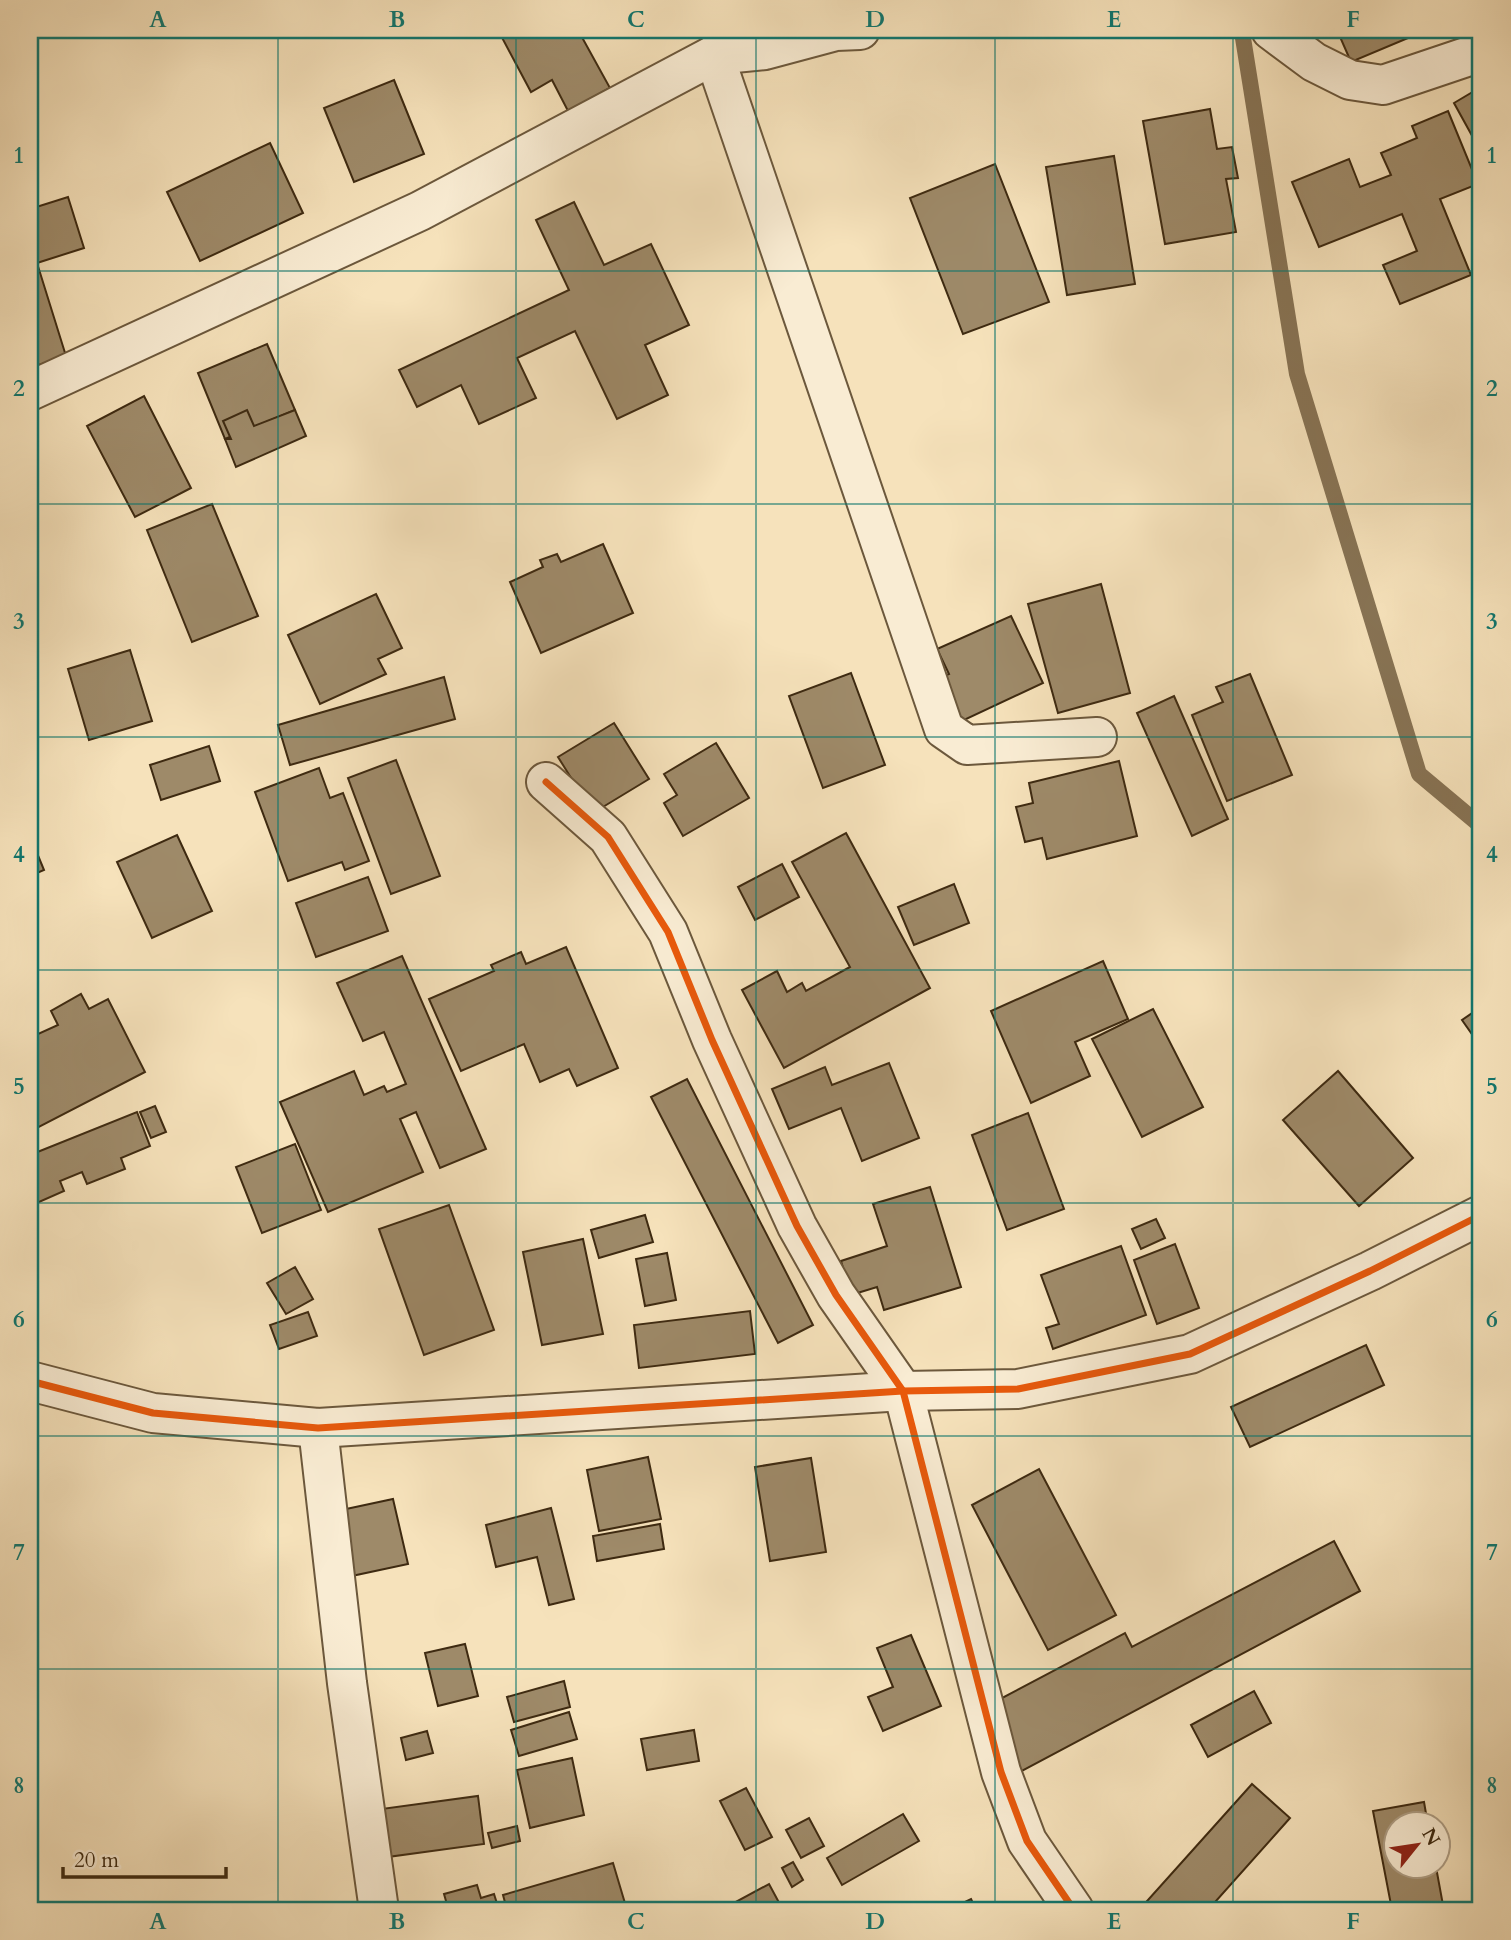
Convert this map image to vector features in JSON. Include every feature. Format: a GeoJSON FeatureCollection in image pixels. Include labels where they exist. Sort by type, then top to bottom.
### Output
{"type":"FeatureCollection","features":[{"type":"Feature","properties":{"kind":"street"},"geometry":{"type":"LineString","coordinates":[[30,391],[420,211],[714,55],[765,50],[836,31],[860,30]]}},
{"type":"Feature","properties":{"kind":"street"},"geometry":{"type":"LineString","coordinates":[[1271,30],[1314,62],[1350,80],[1383,85],[1481,52]]}},
{"type":"Feature","properties":{"kind":"street"},"geometry":{"type":"LineString","coordinates":[[714,55],[944,729],[967,745],[1097,737]]}},
{"type":"Feature","properties":{"kind":"street"},"geometry":{"type":"LineString","coordinates":[[546,782],[608,837],[668,932],[712,1040],[797,1226],[836,1295],[903,1391],[1001,1772],[1027,1841],[1074,1910]]}},
{"type":"Feature","properties":{"kind":"street"},"geometry":{"type":"LineString","coordinates":[[30,1381],[153,1413],[318,1428],[903,1391],[1018,1389],[1189,1354],[1370,1271],[1481,1215]]}},
{"type":"Feature","properties":{"kind":"street"},"geometry":{"type":"LineString","coordinates":[[318,1428],[347,1684],[379,1910]]}},
{"type":"Feature","properties":{"kind":"building"},"geometry":{"type":"Polygon","coordinates":[[[498,30],[578,30],[610,88],[568,111],[552,80],[531,92],[498,30]]]}},
{"type":"Feature","properties":{"kind":"building"},"geometry":{"type":"Polygon","coordinates":[[[1337,30],[1427,30],[1351,62],[1337,30]]]}},
{"type":"Feature","properties":{"kind":"building"},"geometry":{"type":"Polygon","coordinates":[[[394,80],[424,154],[354,182],[324,108],[394,80]]]}},
{"type":"Feature","properties":{"kind":"building"},"geometry":{"type":"Polygon","coordinates":[[[1481,87],[1481,152],[1454,103],[1481,87]]]}},
{"type":"Feature","properties":{"kind":"building"},"geometry":{"type":"Polygon","coordinates":[[[1210,109],[1217,149],[1232,147],[1238,178],[1226,179],[1236,232],[1165,244],[1143,121],[1210,109]]]}},
{"type":"Feature","properties":{"kind":"building"},"geometry":{"type":"Polygon","coordinates":[[[1448,111],[1478,184],[1440,199],[1471,275],[1400,304],[1383,265],[1417,251],[1402,214],[1319,247],[1292,182],[1349,159],[1360,187],[1391,175],[1381,153],[1417,138],[1412,126],[1448,111]]]}},
{"type":"Feature","properties":{"kind":"building"},"geometry":{"type":"Polygon","coordinates":[[[270,143],[303,213],[200,261],[167,192],[270,143]]]}},
{"type":"Feature","properties":{"kind":"building"},"geometry":{"type":"Polygon","coordinates":[[[1114,156],[1135,284],[1067,295],[1046,167],[1114,156]]]}},
{"type":"Feature","properties":{"kind":"building"},"geometry":{"type":"Polygon","coordinates":[[[995,164],[1049,302],[963,334],[910,198],[995,164]]]}},
{"type":"Feature","properties":{"kind":"building"},"geometry":{"type":"Polygon","coordinates":[[[68,197],[84,248],[37,263],[66,356],[30,368],[30,209],[68,197]]]}},
{"type":"Feature","properties":{"kind":"building"},"geometry":{"type":"Polygon","coordinates":[[[574,202],[604,265],[651,244],[689,325],[645,345],[668,395],[617,419],[575,331],[517,358],[536,398],[479,424],[461,385],[417,407],[399,370],[569,290],[536,220],[574,202]]]}},
{"type":"Feature","properties":{"kind":"building"},"geometry":{"type":"Polygon","coordinates":[[[267,344],[295,410],[225,439],[198,373],[267,344]]]}},
{"type":"Feature","properties":{"kind":"building"},"geometry":{"type":"Polygon","coordinates":[[[144,396],[191,488],[135,517],[87,426],[144,396]]]}},
{"type":"Feature","properties":{"kind":"building"},"geometry":{"type":"Polygon","coordinates":[[[247,410],[254,426],[295,410],[306,436],[236,467],[225,439],[231,439],[223,421],[247,410]]]}},
{"type":"Feature","properties":{"kind":"building"},"geometry":{"type":"Polygon","coordinates":[[[212,504],[258,616],[192,642],[147,530],[212,504]]]}},
{"type":"Feature","properties":{"kind":"building"},"geometry":{"type":"Polygon","coordinates":[[[603,544],[633,613],[541,653],[510,582],[543,567],[540,560],[557,554],[561,562],[603,544]]]}},
{"type":"Feature","properties":{"kind":"building"},"geometry":{"type":"Polygon","coordinates":[[[1101,584],[1130,693],[1058,713],[1028,604],[1101,584]]]}},
{"type":"Feature","properties":{"kind":"building"},"geometry":{"type":"Polygon","coordinates":[[[376,594],[402,648],[378,659],[386,674],[320,704],[288,635],[376,594]]]}},
{"type":"Feature","properties":{"kind":"building"},"geometry":{"type":"Polygon","coordinates":[[[1011,616],[1043,683],[962,721],[942,677],[949,674],[937,649],[1011,616]]]}},
{"type":"Feature","properties":{"kind":"building"},"geometry":{"type":"Polygon","coordinates":[[[130,650],[152,721],[89,740],[68,669],[130,650]]]}},
{"type":"Feature","properties":{"kind":"building"},"geometry":{"type":"Polygon","coordinates":[[[851,673],[885,765],[823,788],[789,696],[851,673]]]}},
{"type":"Feature","properties":{"kind":"building"},"geometry":{"type":"Polygon","coordinates":[[[1250,674],[1292,775],[1227,801],[1192,715],[1223,702],[1216,687],[1250,674]]]}},
{"type":"Feature","properties":{"kind":"building"},"geometry":{"type":"Polygon","coordinates":[[[444,677],[455,719],[290,765],[278,725],[444,677]]]}},
{"type":"Feature","properties":{"kind":"building"},"geometry":{"type":"Polygon","coordinates":[[[1174,696],[1228,819],[1192,836],[1137,713],[1174,696]]]}},
{"type":"Feature","properties":{"kind":"building"},"geometry":{"type":"Polygon","coordinates":[[[614,723],[649,779],[593,813],[558,757],[614,723]]]}},
{"type":"Feature","properties":{"kind":"building"},"geometry":{"type":"Polygon","coordinates":[[[716,743],[749,798],[683,836],[664,803],[677,795],[664,774],[716,743]]]}},
{"type":"Feature","properties":{"kind":"building"},"geometry":{"type":"Polygon","coordinates":[[[209,746],[220,781],[161,800],[150,765],[209,746]]]}},
{"type":"Feature","properties":{"kind":"building"},"geometry":{"type":"Polygon","coordinates":[[[396,760],[440,876],[391,894],[348,778],[396,760]]]}},
{"type":"Feature","properties":{"kind":"building"},"geometry":{"type":"Polygon","coordinates":[[[1119,761],[1137,836],[1047,859],[1042,838],[1025,842],[1016,807],[1033,803],[1029,783],[1119,761]]]}},
{"type":"Feature","properties":{"kind":"building"},"geometry":{"type":"Polygon","coordinates":[[[319,768],[330,798],[343,793],[369,861],[345,870],[342,862],[288,881],[255,792],[319,768]]]}},
{"type":"Feature","properties":{"kind":"building"},"geometry":{"type":"Polygon","coordinates":[[[846,833],[930,988],[784,1068],[742,990],[777,971],[787,992],[802,983],[806,991],[850,967],[792,862],[846,833]]]}},
{"type":"Feature","properties":{"kind":"building"},"geometry":{"type":"Polygon","coordinates":[[[177,835],[212,911],[152,938],[117,862],[177,835]]]}},
{"type":"Feature","properties":{"kind":"building"},"geometry":{"type":"Polygon","coordinates":[[[30,836],[44,870],[30,876],[30,836]]]}},
{"type":"Feature","properties":{"kind":"building"},"geometry":{"type":"Polygon","coordinates":[[[782,864],[799,897],[755,920],[738,887],[782,864]]]}},
{"type":"Feature","properties":{"kind":"building"},"geometry":{"type":"Polygon","coordinates":[[[368,877],[388,931],[316,957],[296,903],[368,877]]]}},
{"type":"Feature","properties":{"kind":"building"},"geometry":{"type":"Polygon","coordinates":[[[954,884],[969,923],[914,945],[898,907],[954,884]]]}},
{"type":"Feature","properties":{"kind":"building"},"geometry":{"type":"Polygon","coordinates":[[[566,947],[618,1068],[577,1086],[569,1069],[540,1082],[524,1044],[461,1071],[429,999],[494,971],[491,965],[521,952],[526,964],[566,947]]]}},
{"type":"Feature","properties":{"kind":"building"},"geometry":{"type":"Polygon","coordinates":[[[402,956],[486,1149],[440,1168],[416,1112],[400,1119],[423,1172],[328,1212],[280,1102],[354,1071],[364,1095],[384,1086],[387,1092],[406,1084],[384,1032],[363,1041],[337,983],[402,956]]]}},
{"type":"Feature","properties":{"kind":"building"},"geometry":{"type":"Polygon","coordinates":[[[1103,961],[1128,1019],[1075,1042],[1090,1076],[1031,1103],[991,1011],[1103,961]]]}},
{"type":"Feature","properties":{"kind":"building"},"geometry":{"type":"Polygon","coordinates":[[[81,994],[89,1009],[108,999],[145,1072],[33,1130],[30,1124],[30,1022],[36,1035],[58,1025],[51,1011],[81,994]]]}},
{"type":"Feature","properties":{"kind":"building"},"geometry":{"type":"Polygon","coordinates":[[[1481,1007],[1481,1047],[1462,1020],[1481,1007]]]}},
{"type":"Feature","properties":{"kind":"building"},"geometry":{"type":"Polygon","coordinates":[[[1153,1009],[1203,1107],[1142,1137],[1092,1039],[1153,1009]]]}},
{"type":"Feature","properties":{"kind":"building"},"geometry":{"type":"Polygon","coordinates":[[[889,1063],[919,1138],[862,1161],[841,1108],[789,1129],[772,1089],[825,1067],[832,1085],[889,1063]]]}},
{"type":"Feature","properties":{"kind":"building"},"geometry":{"type":"Polygon","coordinates":[[[1338,1071],[1413,1158],[1359,1206],[1283,1120],[1338,1071]]]}},
{"type":"Feature","properties":{"kind":"building"},"geometry":{"type":"Polygon","coordinates":[[[687,1079],[813,1325],[778,1343],[651,1097],[687,1079]]]}},
{"type":"Feature","properties":{"kind":"building"},"geometry":{"type":"Polygon","coordinates":[[[155,1106],[166,1132],[151,1138],[140,1112],[155,1106]]]}},
{"type":"Feature","properties":{"kind":"building"},"geometry":{"type":"Polygon","coordinates":[[[137,1112],[150,1146],[121,1158],[125,1169],[87,1184],[82,1172],[60,1181],[64,1191],[30,1206],[30,1155],[137,1112]]]}},
{"type":"Feature","properties":{"kind":"building"},"geometry":{"type":"Polygon","coordinates":[[[1028,1113],[1064,1209],[1007,1230],[972,1135],[1028,1113]]]}},
{"type":"Feature","properties":{"kind":"building"},"geometry":{"type":"Polygon","coordinates":[[[295,1144],[321,1210],[262,1233],[236,1167],[295,1144]]]}},
{"type":"Feature","properties":{"kind":"building"},"geometry":{"type":"Polygon","coordinates":[[[930,1187],[961,1287],[884,1310],[877,1287],[851,1295],[841,1261],[887,1246],[873,1204],[930,1187]]]}},
{"type":"Feature","properties":{"kind":"building"},"geometry":{"type":"Polygon","coordinates":[[[449,1205],[494,1330],[424,1355],[379,1229],[449,1205]]]}},
{"type":"Feature","properties":{"kind":"building"},"geometry":{"type":"Polygon","coordinates":[[[645,1215],[653,1242],[599,1258],[591,1230],[645,1215]]]}},
{"type":"Feature","properties":{"kind":"building"},"geometry":{"type":"Polygon","coordinates":[[[1156,1219],[1165,1238],[1141,1249],[1132,1229],[1156,1219]]]}},
{"type":"Feature","properties":{"kind":"building"},"geometry":{"type":"Polygon","coordinates":[[[583,1239],[603,1334],[542,1345],[523,1252],[583,1239]]]}},
{"type":"Feature","properties":{"kind":"building"},"geometry":{"type":"Polygon","coordinates":[[[1175,1244],[1199,1308],[1157,1324],[1134,1260],[1175,1244]]]}},
{"type":"Feature","properties":{"kind":"building"},"geometry":{"type":"Polygon","coordinates":[[[1121,1246],[1146,1315],[1053,1349],[1046,1328],[1059,1324],[1041,1275],[1121,1246]]]}},
{"type":"Feature","properties":{"kind":"building"},"geometry":{"type":"Polygon","coordinates":[[[667,1253],[676,1300],[645,1306],[636,1259],[667,1253]]]}},
{"type":"Feature","properties":{"kind":"building"},"geometry":{"type":"Polygon","coordinates":[[[295,1267],[313,1299],[286,1314],[267,1283],[295,1267]]]}},
{"type":"Feature","properties":{"kind":"building"},"geometry":{"type":"Polygon","coordinates":[[[750,1311],[755,1354],[639,1368],[634,1325],[750,1311]]]}},
{"type":"Feature","properties":{"kind":"building"},"geometry":{"type":"Polygon","coordinates":[[[308,1312],[317,1336],[279,1349],[270,1325],[308,1312]]]}},
{"type":"Feature","properties":{"kind":"building"},"geometry":{"type":"Polygon","coordinates":[[[1366,1345],[1384,1385],[1250,1447],[1231,1407],[1366,1345]]]}},
{"type":"Feature","properties":{"kind":"building"},"geometry":{"type":"Polygon","coordinates":[[[648,1457],[661,1519],[599,1531],[587,1470],[648,1457]]]}},
{"type":"Feature","properties":{"kind":"building"},"geometry":{"type":"Polygon","coordinates":[[[811,1458],[826,1552],[770,1561],[755,1467],[811,1458]]]}},
{"type":"Feature","properties":{"kind":"building"},"geometry":{"type":"Polygon","coordinates":[[[1039,1469],[1116,1615],[1048,1650],[972,1505],[1039,1469]]]}},
{"type":"Feature","properties":{"kind":"building"},"geometry":{"type":"Polygon","coordinates":[[[393,1499],[408,1564],[347,1577],[332,1512],[393,1499]]]}},
{"type":"Feature","properties":{"kind":"building"},"geometry":{"type":"Polygon","coordinates":[[[551,1508],[574,1599],[549,1605],[537,1557],[496,1567],[486,1525],[551,1508]]]}},
{"type":"Feature","properties":{"kind":"building"},"geometry":{"type":"Polygon","coordinates":[[[660,1524],[664,1549],[597,1561],[593,1536],[660,1524]]]}},
{"type":"Feature","properties":{"kind":"building"},"geometry":{"type":"Polygon","coordinates":[[[1334,1541],[1360,1591],[1020,1772],[985,1707],[1125,1633],[1132,1647],[1334,1541]]]}},
{"type":"Feature","properties":{"kind":"building"},"geometry":{"type":"Polygon","coordinates":[[[911,1635],[941,1706],[883,1731],[868,1697],[893,1687],[877,1648],[911,1635]]]}},
{"type":"Feature","properties":{"kind":"building"},"geometry":{"type":"Polygon","coordinates":[[[465,1644],[478,1696],[438,1706],[425,1653],[465,1644]]]}},
{"type":"Feature","properties":{"kind":"building"},"geometry":{"type":"Polygon","coordinates":[[[564,1681],[570,1707],[514,1722],[507,1697],[564,1681]]]}},
{"type":"Feature","properties":{"kind":"building"},"geometry":{"type":"Polygon","coordinates":[[[1254,1691],[1271,1723],[1208,1757],[1191,1725],[1254,1691]]]}},
{"type":"Feature","properties":{"kind":"building"},"geometry":{"type":"Polygon","coordinates":[[[569,1712],[577,1739],[519,1756],[511,1730],[569,1712]]]}},
{"type":"Feature","properties":{"kind":"building"},"geometry":{"type":"Polygon","coordinates":[[[694,1730],[699,1761],[647,1770],[641,1739],[694,1730]]]}},
{"type":"Feature","properties":{"kind":"building"},"geometry":{"type":"Polygon","coordinates":[[[427,1731],[433,1753],[406,1760],[401,1738],[427,1731]]]}},
{"type":"Feature","properties":{"kind":"building"},"geometry":{"type":"Polygon","coordinates":[[[572,1758],[584,1815],[530,1828],[517,1770],[572,1758]]]}},
{"type":"Feature","properties":{"kind":"building"},"geometry":{"type":"Polygon","coordinates":[[[1252,1784],[1290,1818],[1208,1910],[1139,1910],[1252,1784]]]}},
{"type":"Feature","properties":{"kind":"building"},"geometry":{"type":"Polygon","coordinates":[[[746,1788],[772,1837],[745,1850],[720,1801],[746,1788]]]}},
{"type":"Feature","properties":{"kind":"building"},"geometry":{"type":"Polygon","coordinates":[[[478,1796],[484,1844],[380,1858],[374,1810],[478,1796]]]}},
{"type":"Feature","properties":{"kind":"building"},"geometry":{"type":"Polygon","coordinates":[[[1424,1802],[1426,1811],[1382,1811],[1382,1858],[1373,1811],[1424,1802]]]}},
{"type":"Feature","properties":{"kind":"building"},"geometry":{"type":"Polygon","coordinates":[[[903,1814],[919,1841],[842,1885],[827,1858],[903,1814]]]}},
{"type":"Feature","properties":{"kind":"building"},"geometry":{"type":"Polygon","coordinates":[[[809,1818],[824,1846],[801,1858],[786,1830],[809,1818]]]}},
{"type":"Feature","properties":{"kind":"building"},"geometry":{"type":"Polygon","coordinates":[[[517,1826],[520,1841],[492,1848],[488,1833],[517,1826]]]}},
{"type":"Feature","properties":{"kind":"building"},"geometry":{"type":"Polygon","coordinates":[[[793,1862],[803,1880],[792,1887],[782,1868],[793,1862]]]}},
{"type":"Feature","properties":{"kind":"building"},"geometry":{"type":"Polygon","coordinates":[[[613,1863],[627,1910],[507,1910],[503,1895],[613,1863]]]}},
{"type":"Feature","properties":{"kind":"building"},"geometry":{"type":"Polygon","coordinates":[[[1386,1881],[1439,1881],[1443,1905],[1392,1910],[1386,1881]]]}},
{"type":"Feature","properties":{"kind":"building"},"geometry":{"type":"Polygon","coordinates":[[[769,1884],[783,1910],[721,1910],[769,1884]]]}},
{"type":"Feature","properties":{"kind":"building"},"geometry":{"type":"Polygon","coordinates":[[[477,1885],[481,1898],[494,1894],[499,1910],[441,1910],[448,1908],[444,1894],[477,1885]]]}},
{"type":"Feature","properties":{"kind":"building"},"geometry":{"type":"Polygon","coordinates":[[[971,1899],[976,1910],[948,1910],[971,1899]]]}},
{"type":"Feature","properties":{"kind":"waterway"},"geometry":{"type":"LineString","coordinates":[[1243,38],[1297,374],[1419,774],[1481,826]]}},
{"type":"Feature","properties":{"kind":"cycle path"},"geometry":{"type":"LineString","coordinates":[[546,782],[608,837],[668,932],[712,1040],[797,1226],[836,1295],[903,1391],[1001,1772],[1027,1841],[1074,1910]]}},
{"type":"Feature","properties":{"kind":"cycle path"},"geometry":{"type":"LineString","coordinates":[[30,1381],[153,1413],[318,1428],[903,1391],[1018,1389],[1190,1354],[1370,1271],[1481,1215]]}}]}
